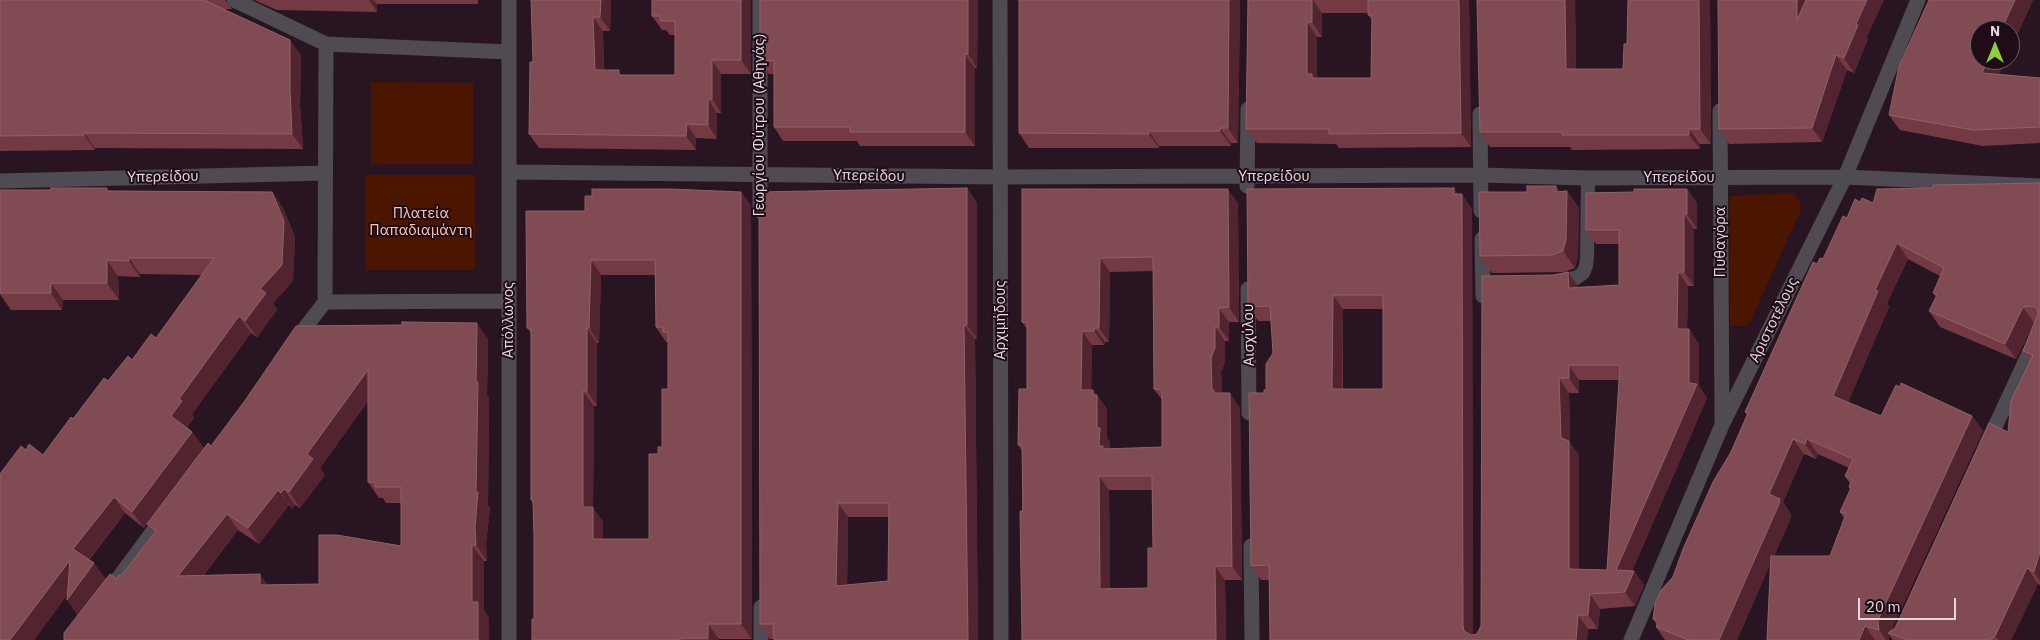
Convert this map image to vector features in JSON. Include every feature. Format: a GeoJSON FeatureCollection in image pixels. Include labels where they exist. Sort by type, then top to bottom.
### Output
{"type":"FeatureCollection","features":[{"type":"Feature","properties":{"kind":"street"},"geometry":{"type":"LineString","coordinates":[[234,0],[326,44],[508,52]]}},
{"type":"Feature","properties":{"kind":"street","name":"Απόλλωνος"},"geometry":{"type":"LineString","coordinates":[[508,0],[508,640]]}},
{"type":"Feature","properties":{"kind":"street","name":"Γεωργίου Φύτρου (Αθηνάς)"},"geometry":{"type":"LineString","coordinates":[[760,0],[760,224]]}},
{"type":"Feature","properties":{"kind":"street","name":"Αρχιμήδους"},"geometry":{"type":"LineString","coordinates":[[1000,0],[1001,640]]}},
{"type":"Feature","properties":{"kind":"street","name":"Αριστοτέλους"},"geometry":{"type":"LineString","coordinates":[[1631,640],[1722,425],[1845,177],[1918,0]]}},
{"type":"Feature","properties":{"kind":"street"},"geometry":{"type":"LineString","coordinates":[[283,357],[324,302],[326,44]]}},
{"type":"Feature","properties":{"kind":"street"},"geometry":{"type":"LineString","coordinates":[[1480,98],[1482,312]]}},
{"type":"Feature","properties":{"kind":"street"},"geometry":{"type":"LineString","coordinates":[[1247,197],[1248,99]]}},
{"type":"Feature","properties":{"kind":"street","name":"Πυθαγόρα"},"geometry":{"type":"LineString","coordinates":[[1720,99],[1722,425]]}},
{"type":"Feature","properties":{"kind":"street","name":"Υπερείδου"},"geometry":{"type":"LineString","coordinates":[[508,172],[1247,178],[1480,176],[1588,178],[1845,177],[2040,186]]}},
{"type":"Feature","properties":{"kind":"street","name":"Υπερείδου"},"geometry":{"type":"LineString","coordinates":[[0,181],[325,173]]}},
{"type":"Feature","properties":{"kind":"street","name":"Αισχύλου"},"geometry":{"type":"LineString","coordinates":[[1248,276],[1250,424]]}},
{"type":"Feature","properties":{"kind":"street"},"geometry":{"type":"LineString","coordinates":[[324,302],[508,301]]}},
{"type":"Feature","properties":{"kind":"street"},"geometry":{"type":"LineString","coordinates":[[1983,454],[2040,330]]}},
{"type":"Feature","properties":{"kind":"street"},"geometry":{"type":"LineString","coordinates":[[101,601],[172,506]]}},
{"type":"Feature","properties":{"kind":"street"},"geometry":{"type":"LineString","coordinates":[[1251,532],[1252,640]]}},
{"type":"Feature","properties":{"kind":"street"},"geometry":{"type":"LineString","coordinates":[[761,590],[761,640]]}},
{"type":"Feature","properties":{"kind":"lane"},"geometry":{"type":"LineString","coordinates":[[1547,282],[1576,278],[1583,273],[1586,266],[1588,178]]}},
{"type":"Feature","properties":{"kind":"lane"},"geometry":{"type":"LineString","coordinates":[[1482,282],[1501,282]]}},
{"type":"Feature","properties":{"kind":"green space"},"geometry":{"type":"Polygon","coordinates":[[[371,82],[473,83],[473,164],[371,164],[371,82]]]}},
{"type":"Feature","properties":{"kind":"green space","name":"Πλατεία Παπαδιαμάντη"},"geometry":{"type":"Polygon","coordinates":[[[366,175],[475,175],[475,270],[366,270],[366,175]]]}},
{"type":"Feature","properties":{"kind":"green space"},"geometry":{"type":"Polygon","coordinates":[[[1795,193],[1802,208],[1748,326],[1730,326],[1730,196],[1795,193]]]}},
{"type":"Feature","properties":{"kind":"building"},"geometry":{"type":"Polygon","coordinates":[[[0,0],[204,0],[290,40],[292,134],[84,133],[84,135],[0,136],[0,0]]]}},
{"type":"Feature","properties":{"kind":"building"},"geometry":{"type":"Polygon","coordinates":[[[531,0],[601,0],[600,17],[593,17],[595,70],[619,70],[619,75],[675,75],[675,21],[660,21],[660,16],[652,16],[652,0],[741,0],[741,60],[712,60],[712,99],[708,99],[708,125],[687,124],[686,136],[529,134],[530,62],[533,62],[531,0]]]}},
{"type":"Feature","properties":{"kind":"building"},"geometry":{"type":"Polygon","coordinates":[[[760,0],[968,0],[968,54],[965,54],[965,132],[850,132],[850,127],[774,127],[774,61],[760,60],[760,0]]]}},
{"type":"Feature","properties":{"kind":"building"},"geometry":{"type":"Polygon","coordinates":[[[1019,0],[1229,0],[1228,128],[1220,128],[1220,131],[1149,131],[1149,134],[1019,133],[1019,0]]]}},
{"type":"Feature","properties":{"kind":"building"},"geometry":{"type":"Polygon","coordinates":[[[1248,0],[1312,0],[1312,22],[1307,22],[1307,74],[1312,74],[1312,78],[1371,78],[1372,15],[1368,15],[1368,0],[1459,0],[1461,133],[1329,134],[1329,129],[1246,129],[1248,0]]]}},
{"type":"Feature","properties":{"kind":"building"},"geometry":{"type":"Polygon","coordinates":[[[1477,0],[1565,0],[1566,69],[1623,69],[1624,44],[1627,44],[1628,0],[1699,0],[1700,129],[1689,129],[1689,135],[1562,135],[1562,132],[1480,132],[1477,0]]]}},
{"type":"Feature","properties":{"kind":"building"},"geometry":{"type":"Polygon","coordinates":[[[1718,0],[1797,0],[1797,20],[1806,0],[1867,0],[1844,58],[1836,55],[1812,128],[1719,129],[1718,0]]]}},
{"type":"Feature","properties":{"kind":"building"},"geometry":{"type":"Polygon","coordinates":[[[1929,0],[2015,0],[2006,20],[1970,20],[1970,70],[1983,70],[1982,73],[2040,78],[2040,127],[1973,130],[1889,115],[1899,66],[1929,0]]]}},
{"type":"Feature","properties":{"kind":"building"},"geometry":{"type":"Polygon","coordinates":[[[2040,183],[2040,552],[2034,572],[2027,568],[1995,636],[1989,640],[1908,640],[1888,633],[1895,628],[1989,423],[2008,432],[2011,401],[2033,355],[2023,351],[2038,314],[2037,309],[2033,306],[2023,307],[2005,344],[1929,311],[1937,295],[1933,293],[1944,268],[1897,243],[1875,290],[1878,291],[1833,396],[1881,416],[1896,385],[1900,387],[1901,383],[1972,416],[1878,620],[1879,630],[1865,626],[1859,640],[1767,640],[1771,556],[1830,556],[1846,514],[1840,512],[1851,488],[1849,487],[1852,480],[1845,476],[1853,459],[1807,439],[1805,444],[1793,439],[1769,494],[1780,499],[1779,504],[1719,640],[1689,640],[1656,627],[1658,622],[1653,619],[1655,603],[1661,590],[1673,577],[1683,549],[1713,482],[1731,452],[1748,413],[1745,412],[1813,262],[1817,264],[1820,258],[1823,259],[1843,216],[1847,218],[1855,199],[1860,202],[1862,198],[1873,203],[1877,189],[1933,188],[1933,185],[2040,183]]]}},
{"type":"Feature","properties":{"kind":"building"},"geometry":{"type":"Polygon","coordinates":[[[1527,186],[1556,186],[1556,192],[1567,191],[1566,240],[1563,251],[1552,255],[1480,256],[1479,192],[1527,192],[1527,186]]]}},
{"type":"Feature","properties":{"kind":"building"},"geometry":{"type":"Polygon","coordinates":[[[51,188],[107,188],[107,191],[272,192],[284,221],[282,265],[260,289],[266,293],[245,321],[239,316],[179,399],[182,401],[171,416],[192,432],[132,512],[114,497],[73,549],[94,563],[67,600],[70,560],[10,640],[0,640],[0,474],[21,446],[26,450],[29,444],[43,455],[71,417],[73,419],[104,378],[108,381],[128,356],[132,360],[151,334],[156,338],[214,258],[129,258],[129,261],[107,260],[107,283],[51,283],[51,293],[0,293],[0,190],[51,190],[51,188]]]}},
{"type":"Feature","properties":{"kind":"building"},"geometry":{"type":"Polygon","coordinates":[[[967,188],[967,325],[964,325],[968,640],[774,640],[773,624],[760,624],[759,192],[967,188]],[[838,503],[836,586],[888,581],[889,503],[838,503]]]}},
{"type":"Feature","properties":{"kind":"building"},"geometry":{"type":"Polygon","coordinates":[[[1454,188],[1454,194],[1462,194],[1463,626],[1464,631],[1471,635],[1477,634],[1481,626],[1482,276],[1555,275],[1568,272],[1569,288],[1619,285],[1619,230],[1586,230],[1586,193],[1634,192],[1634,189],[1687,189],[1687,214],[1684,214],[1684,272],[1678,272],[1677,329],[1689,329],[1689,383],[1697,384],[1616,570],[1634,571],[1625,592],[1590,594],[1588,615],[1578,615],[1576,640],[1270,640],[1269,565],[1251,566],[1249,393],[1264,393],[1264,390],[1266,390],[1266,364],[1273,353],[1270,306],[1248,307],[1247,189],[1454,188]],[[1333,295],[1332,389],[1383,389],[1383,295],[1333,295]],[[1569,365],[1569,378],[1559,378],[1561,438],[1569,441],[1569,569],[1607,570],[1620,365],[1569,365]]]}},
{"type":"Feature","properties":{"kind":"building"},"geometry":{"type":"Polygon","coordinates":[[[592,189],[670,189],[741,192],[741,624],[708,624],[708,638],[680,638],[680,640],[532,640],[532,619],[534,619],[534,535],[533,500],[531,500],[531,328],[527,328],[526,211],[585,211],[585,196],[592,196],[592,189]],[[591,260],[589,328],[587,328],[587,391],[583,391],[583,507],[593,507],[593,539],[649,539],[649,454],[658,454],[658,447],[662,447],[662,389],[668,389],[668,332],[663,332],[663,327],[656,327],[655,260],[591,260]]]}},
{"type":"Feature","properties":{"kind":"building"},"geometry":{"type":"Polygon","coordinates":[[[1022,189],[1228,189],[1229,307],[1219,308],[1219,327],[1215,327],[1215,348],[1211,358],[1212,390],[1214,390],[1214,393],[1230,393],[1232,566],[1215,566],[1216,640],[1022,640],[1020,511],[1023,511],[1022,445],[1018,445],[1019,389],[1027,389],[1027,322],[1022,322],[1022,189]],[[1153,257],[1100,258],[1099,328],[1095,328],[1094,331],[1082,331],[1081,390],[1093,390],[1093,395],[1097,395],[1097,428],[1100,428],[1099,446],[1103,446],[1103,449],[1162,447],[1162,390],[1154,389],[1153,257]],[[1099,476],[1100,589],[1148,588],[1148,548],[1153,548],[1152,476],[1099,476]]]}},
{"type":"Feature","properties":{"kind":"building"},"geometry":{"type":"Polygon","coordinates":[[[402,322],[477,323],[476,492],[478,492],[475,527],[476,545],[472,545],[472,602],[478,602],[478,640],[64,640],[64,633],[110,574],[117,579],[119,575],[121,576],[156,531],[147,524],[208,443],[211,446],[296,326],[402,325],[402,322]],[[368,370],[307,454],[313,459],[289,492],[284,489],[281,493],[278,490],[248,528],[227,514],[178,576],[260,574],[260,585],[319,584],[319,535],[337,535],[401,546],[401,487],[375,487],[375,482],[368,482],[368,370]]]}}]}
